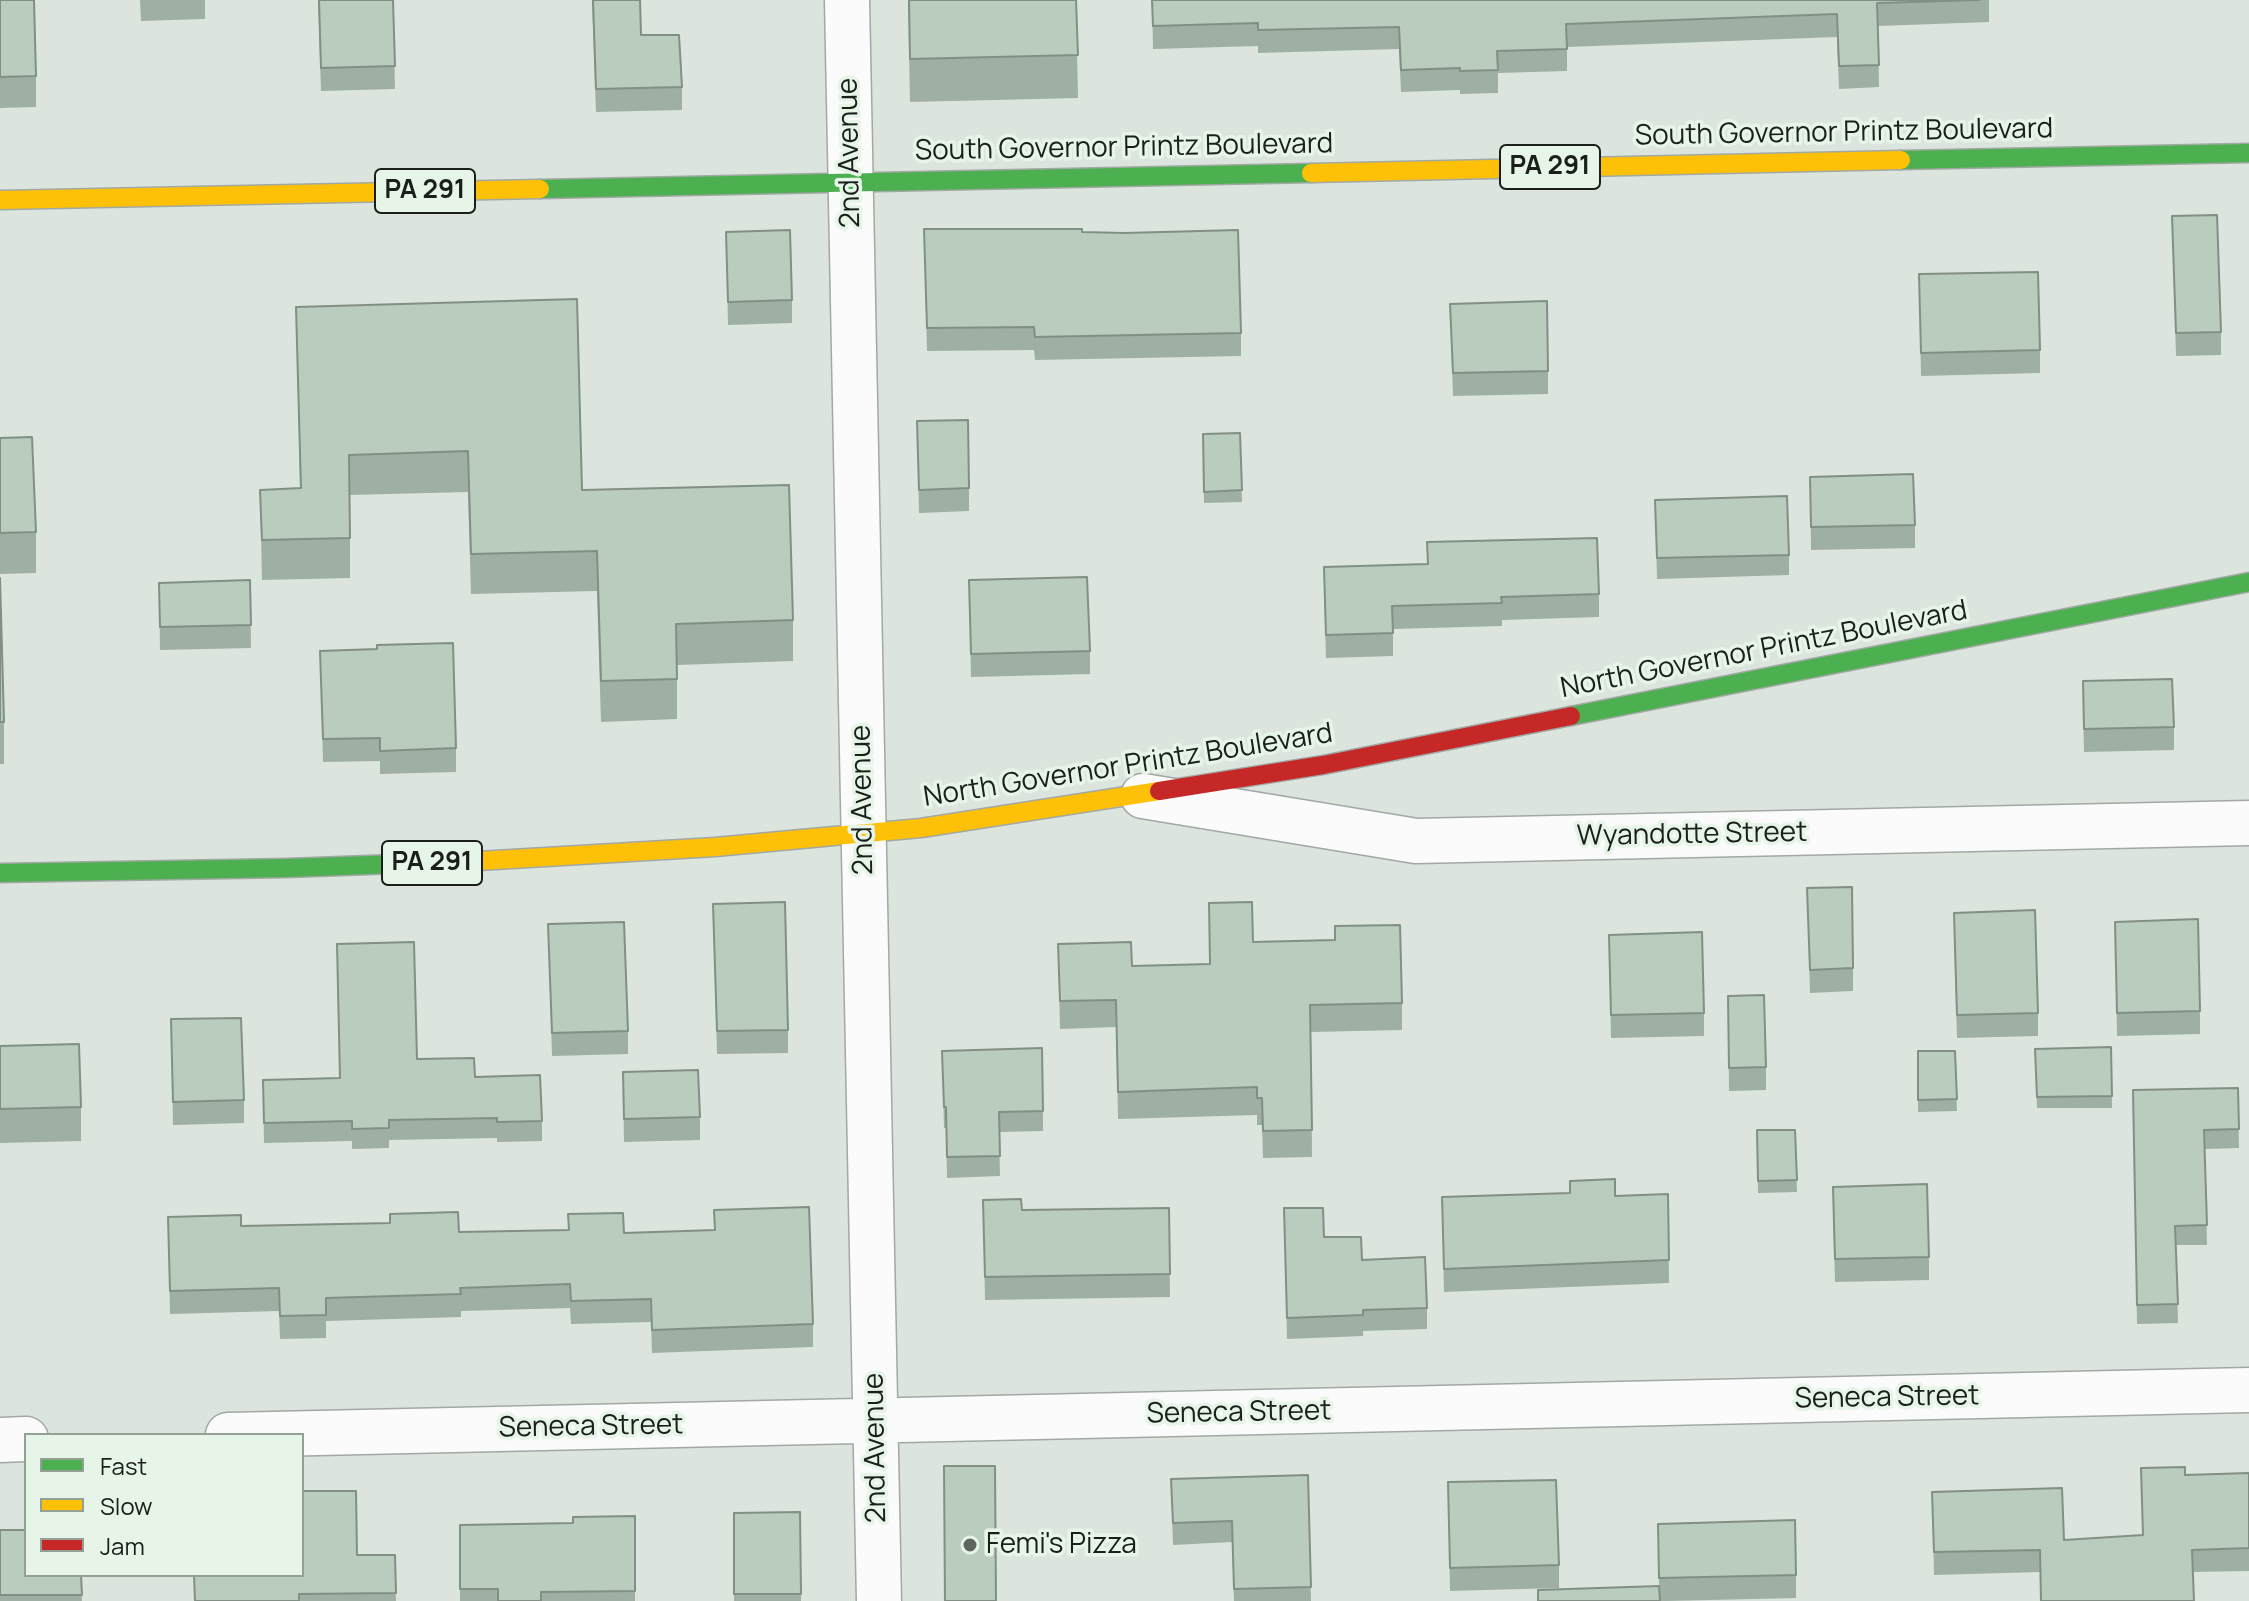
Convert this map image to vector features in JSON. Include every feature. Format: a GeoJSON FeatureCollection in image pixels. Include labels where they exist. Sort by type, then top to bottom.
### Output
{"type":"FeatureCollection","features":[{"type":"Feature","properties":{"kind":"main road","name":"South Governor Printz Boulevard"},"geometry":{"type":"LineString","coordinates":[[0,200],[2249,153]]}},
{"type":"Feature","properties":{"kind":"main road","name":"North Governor Printz Boulevard"},"geometry":{"type":"LineString","coordinates":[[0,873],[287,868],[550,858],[921,828],[1308,768],[2249,582]]}},
{"type":"Feature","properties":{"kind":"street","name":"2nd Avenue"},"geometry":{"type":"LineString","coordinates":[[847,0],[879,1601]]}},
{"type":"Feature","properties":{"kind":"street","name":"Wyandotte Street"},"geometry":{"type":"LineString","coordinates":[[1140,795],[1416,841],[2249,823]]}},
{"type":"Feature","properties":{"kind":"street","name":"Seneca Street"},"geometry":{"type":"LineString","coordinates":[[304,1433],[2249,1390]]}},
{"type":"Feature","properties":{"kind":"street"},"geometry":{"type":"LineString","coordinates":[[0,1440],[24,1439]]}},
{"type":"Feature","properties":{"kind":"building"},"geometry":{"type":"Polygon","coordinates":[[[0,0],[34,0],[36,76],[0,77],[0,0]]]}},
{"type":"Feature","properties":{"kind":"building"},"geometry":{"type":"Polygon","coordinates":[[[319,0],[393,0],[395,66],[321,68],[319,0]]]}},
{"type":"Feature","properties":{"kind":"building"},"geometry":{"type":"Polygon","coordinates":[[[593,0],[640,0],[641,35],[679,35],[682,87],[596,89],[593,0]]]}},
{"type":"Feature","properties":{"kind":"building"},"geometry":{"type":"Polygon","coordinates":[[[909,0],[1076,0],[1078,55],[910,59],[909,0]]]}},
{"type":"Feature","properties":{"kind":"building"},"geometry":{"type":"Polygon","coordinates":[[[1152,0],[1979,0],[1877,3],[1879,65],[1839,66],[1837,14],[1566,24],[1567,49],[1497,51],[1498,70],[1460,71],[1460,68],[1401,70],[1399,27],[1258,30],[1258,23],[1153,26],[1152,0]]]}},
{"type":"Feature","properties":{"kind":"building"},"geometry":{"type":"Polygon","coordinates":[[[2217,215],[2221,332],[2176,333],[2172,216],[2217,215]]]}},
{"type":"Feature","properties":{"kind":"building"},"geometry":{"type":"Polygon","coordinates":[[[924,229],[1082,229],[1082,232],[1124,233],[1238,230],[1241,333],[1035,337],[1034,327],[927,328],[924,229]]]}},
{"type":"Feature","properties":{"kind":"building"},"geometry":{"type":"Polygon","coordinates":[[[790,230],[792,300],[728,302],[726,232],[790,230]]]}},
{"type":"Feature","properties":{"kind":"building"},"geometry":{"type":"Polygon","coordinates":[[[2038,272],[2040,350],[1921,353],[1919,274],[2038,272]]]}},
{"type":"Feature","properties":{"kind":"building"},"geometry":{"type":"Polygon","coordinates":[[[577,299],[582,490],[789,485],[793,620],[676,624],[677,679],[601,681],[597,551],[471,554],[468,451],[349,455],[350,538],[262,540],[260,490],[301,488],[296,307],[577,299]]]}},
{"type":"Feature","properties":{"kind":"building"},"geometry":{"type":"Polygon","coordinates":[[[1547,301],[1548,371],[1453,373],[1450,304],[1547,301]]]}},
{"type":"Feature","properties":{"kind":"building"},"geometry":{"type":"Polygon","coordinates":[[[968,420],[969,488],[919,490],[917,421],[968,420]]]}},
{"type":"Feature","properties":{"kind":"building"},"geometry":{"type":"Polygon","coordinates":[[[1240,433],[1242,490],[1204,492],[1203,434],[1240,433]]]}},
{"type":"Feature","properties":{"kind":"building"},"geometry":{"type":"Polygon","coordinates":[[[32,437],[36,532],[0,533],[0,438],[32,437]]]}},
{"type":"Feature","properties":{"kind":"building"},"geometry":{"type":"Polygon","coordinates":[[[1913,474],[1915,525],[1811,527],[1810,477],[1913,474]]]}},
{"type":"Feature","properties":{"kind":"building"},"geometry":{"type":"Polygon","coordinates":[[[1787,496],[1789,555],[1657,558],[1655,500],[1787,496]]]}},
{"type":"Feature","properties":{"kind":"building"},"geometry":{"type":"Polygon","coordinates":[[[1597,538],[1599,594],[1501,597],[1502,603],[1392,606],[1393,633],[1326,635],[1324,567],[1428,564],[1427,542],[1597,538]]]}},
{"type":"Feature","properties":{"kind":"building"},"geometry":{"type":"Polygon","coordinates":[[[1087,577],[1090,651],[971,654],[969,580],[1087,577]]]}},
{"type":"Feature","properties":{"kind":"building"},"geometry":{"type":"Polygon","coordinates":[[[0,578],[4,722],[0,722],[0,578]]]}},
{"type":"Feature","properties":{"kind":"building"},"geometry":{"type":"Polygon","coordinates":[[[250,580],[251,625],[160,627],[159,583],[250,580]]]}},
{"type":"Feature","properties":{"kind":"building"},"geometry":{"type":"Polygon","coordinates":[[[453,643],[456,748],[380,751],[380,738],[323,739],[320,651],[377,649],[377,645],[453,643]]]}},
{"type":"Feature","properties":{"kind":"building"},"geometry":{"type":"Polygon","coordinates":[[[2172,679],[2174,727],[2084,729],[2083,681],[2172,679]]]}},
{"type":"Feature","properties":{"kind":"building"},"geometry":{"type":"Polygon","coordinates":[[[1852,887],[1853,968],[1810,970],[1807,888],[1852,887]]]}},
{"type":"Feature","properties":{"kind":"building"},"geometry":{"type":"Polygon","coordinates":[[[785,902],[788,1030],[717,1031],[713,904],[785,902]]]}},
{"type":"Feature","properties":{"kind":"building"},"geometry":{"type":"Polygon","coordinates":[[[1252,902],[1253,942],[1335,940],[1335,926],[1400,925],[1402,1003],[1310,1005],[1312,1130],[1263,1131],[1262,1098],[1257,1098],[1257,1087],[1118,1092],[1116,1000],[1060,1001],[1058,944],[1131,942],[1132,966],[1210,964],[1209,903],[1252,902]]]}},
{"type":"Feature","properties":{"kind":"building"},"geometry":{"type":"Polygon","coordinates":[[[2035,910],[2038,1013],[1957,1015],[1954,913],[2035,910]]]}},
{"type":"Feature","properties":{"kind":"building"},"geometry":{"type":"Polygon","coordinates":[[[2198,919],[2200,1011],[2117,1013],[2115,922],[2198,919]]]}},
{"type":"Feature","properties":{"kind":"building"},"geometry":{"type":"Polygon","coordinates":[[[624,922],[628,1031],[552,1033],[548,924],[624,922]]]}},
{"type":"Feature","properties":{"kind":"building"},"geometry":{"type":"Polygon","coordinates":[[[1702,932],[1704,1013],[1611,1015],[1609,935],[1702,932]]]}},
{"type":"Feature","properties":{"kind":"building"},"geometry":{"type":"Polygon","coordinates":[[[414,942],[417,1059],[474,1058],[475,1077],[540,1075],[542,1121],[497,1122],[497,1118],[389,1120],[389,1128],[352,1129],[352,1121],[264,1123],[263,1080],[340,1078],[337,944],[414,942]]]}},
{"type":"Feature","properties":{"kind":"building"},"geometry":{"type":"Polygon","coordinates":[[[1764,995],[1766,1067],[1729,1068],[1728,996],[1764,995]]]}},
{"type":"Feature","properties":{"kind":"building"},"geometry":{"type":"Polygon","coordinates":[[[241,1018],[244,1100],[173,1102],[171,1019],[241,1018]]]}},
{"type":"Feature","properties":{"kind":"building"},"geometry":{"type":"Polygon","coordinates":[[[79,1044],[81,1107],[0,1109],[0,1046],[79,1044]]]}},
{"type":"Feature","properties":{"kind":"building"},"geometry":{"type":"Polygon","coordinates":[[[2111,1047],[2112,1096],[2037,1097],[2035,1049],[2111,1047]]]}},
{"type":"Feature","properties":{"kind":"building"},"geometry":{"type":"Polygon","coordinates":[[[1042,1048],[1043,1111],[999,1112],[1000,1156],[947,1157],[942,1051],[1042,1048]]]}},
{"type":"Feature","properties":{"kind":"building"},"geometry":{"type":"Polygon","coordinates":[[[1918,1051],[1955,1051],[1957,1099],[1918,1100],[1918,1051]]]}},
{"type":"Feature","properties":{"kind":"building"},"geometry":{"type":"Polygon","coordinates":[[[698,1070],[700,1117],[624,1119],[623,1072],[698,1070]]]}},
{"type":"Feature","properties":{"kind":"building"},"geometry":{"type":"Polygon","coordinates":[[[2238,1088],[2239,1129],[2204,1130],[2207,1225],[2175,1226],[2178,1304],[2137,1305],[2133,1090],[2238,1088]]]}},
{"type":"Feature","properties":{"kind":"building"},"geometry":{"type":"Polygon","coordinates":[[[1757,1130],[1795,1130],[1797,1180],[1758,1181],[1757,1130]]]}},
{"type":"Feature","properties":{"kind":"building"},"geometry":{"type":"Polygon","coordinates":[[[1615,1179],[1615,1196],[1668,1194],[1669,1260],[1444,1269],[1442,1197],[1570,1193],[1570,1181],[1615,1179]]]}},
{"type":"Feature","properties":{"kind":"building"},"geometry":{"type":"Polygon","coordinates":[[[1927,1184],[1929,1257],[1835,1259],[1833,1187],[1927,1184]]]}},
{"type":"Feature","properties":{"kind":"building"},"geometry":{"type":"Polygon","coordinates":[[[1021,1199],[1022,1210],[1169,1208],[1170,1274],[985,1277],[983,1200],[1021,1199]]]}},
{"type":"Feature","properties":{"kind":"building"},"geometry":{"type":"Polygon","coordinates":[[[809,1207],[813,1324],[652,1330],[651,1299],[571,1301],[570,1284],[460,1288],[461,1294],[326,1298],[326,1315],[280,1316],[279,1288],[170,1291],[168,1217],[241,1215],[241,1226],[390,1223],[390,1214],[458,1212],[459,1232],[569,1230],[568,1214],[623,1213],[624,1233],[715,1230],[714,1210],[809,1207]]]}},
{"type":"Feature","properties":{"kind":"building"},"geometry":{"type":"Polygon","coordinates":[[[1284,1208],[1323,1208],[1324,1237],[1361,1237],[1362,1260],[1425,1257],[1427,1308],[1363,1310],[1363,1315],[1287,1318],[1284,1208]]]}},
{"type":"Feature","properties":{"kind":"building","name":"Femi's Pizza"},"geometry":{"type":"Polygon","coordinates":[[[944,1466],[995,1466],[996,1601],[945,1601],[944,1466]]]}},
{"type":"Feature","properties":{"kind":"building"},"geometry":{"type":"Polygon","coordinates":[[[2185,1467],[2185,1475],[2249,1473],[2249,1548],[2192,1550],[2194,1601],[2041,1601],[2040,1550],[1934,1552],[1932,1492],[2062,1488],[2064,1540],[2143,1535],[2141,1468],[2185,1467]]]}},
{"type":"Feature","properties":{"kind":"building"},"geometry":{"type":"Polygon","coordinates":[[[1308,1475],[1311,1587],[1234,1589],[1232,1521],[1173,1523],[1171,1479],[1308,1475]]]}},
{"type":"Feature","properties":{"kind":"building"},"geometry":{"type":"Polygon","coordinates":[[[1556,1480],[1559,1565],[1450,1568],[1448,1482],[1556,1480]]]}},
{"type":"Feature","properties":{"kind":"building"},"geometry":{"type":"Polygon","coordinates":[[[304,1491],[356,1491],[357,1555],[395,1555],[396,1593],[299,1594],[299,1601],[195,1601],[194,1577],[304,1577],[304,1491]]]}},
{"type":"Feature","properties":{"kind":"building"},"geometry":{"type":"Polygon","coordinates":[[[800,1512],[801,1594],[734,1594],[734,1513],[800,1512]]]}},
{"type":"Feature","properties":{"kind":"building"},"geometry":{"type":"Polygon","coordinates":[[[635,1516],[635,1591],[541,1592],[541,1601],[498,1601],[498,1589],[460,1589],[460,1525],[573,1523],[573,1517],[635,1516]]]}},
{"type":"Feature","properties":{"kind":"building"},"geometry":{"type":"Polygon","coordinates":[[[1795,1520],[1796,1575],[1659,1578],[1658,1524],[1795,1520]]]}},
{"type":"Feature","properties":{"kind":"building"},"geometry":{"type":"Polygon","coordinates":[[[0,1530],[24,1530],[24,1577],[81,1577],[82,1595],[0,1595],[0,1530]]]}},
{"type":"Feature","properties":{"kind":"building"},"geometry":{"type":"Polygon","coordinates":[[[1659,1586],[1660,1601],[1538,1601],[1538,1590],[1659,1586]]]}},
{"type":"Feature","properties":{"kind":"traffic: fast"},"geometry":{"type":"LineString","coordinates":[[1901,160],[2249,153]]}},
{"type":"Feature","properties":{"kind":"traffic: fast"},"geometry":{"type":"LineString","coordinates":[[540,189],[1311,173]]}},
{"type":"Feature","properties":{"kind":"traffic: fast"},"geometry":{"type":"LineString","coordinates":[[1571,716],[2249,582]]}},
{"type":"Feature","properties":{"kind":"traffic: fast"},"geometry":{"type":"LineString","coordinates":[[0,873],[478,861]]}},
{"type":"Feature","properties":{"kind":"traffic: slow"},"geometry":{"type":"LineString","coordinates":[[1311,173],[1901,160]]}},
{"type":"Feature","properties":{"kind":"traffic: slow"},"geometry":{"type":"LineString","coordinates":[[0,200],[540,189]]}},
{"type":"Feature","properties":{"kind":"traffic: slow"},"geometry":{"type":"LineString","coordinates":[[478,861],[715,847],[921,828],[1159,791]]}},
{"type":"Feature","properties":{"kind":"traffic: jam"},"geometry":{"type":"LineString","coordinates":[[1159,791],[1323,765],[1571,716]]}},
{"type":"Feature","properties":{"kind":"place","name":"Femi's Pizza"},"geometry":{"type":"Point","coordinates":[970,1545]}}]}
